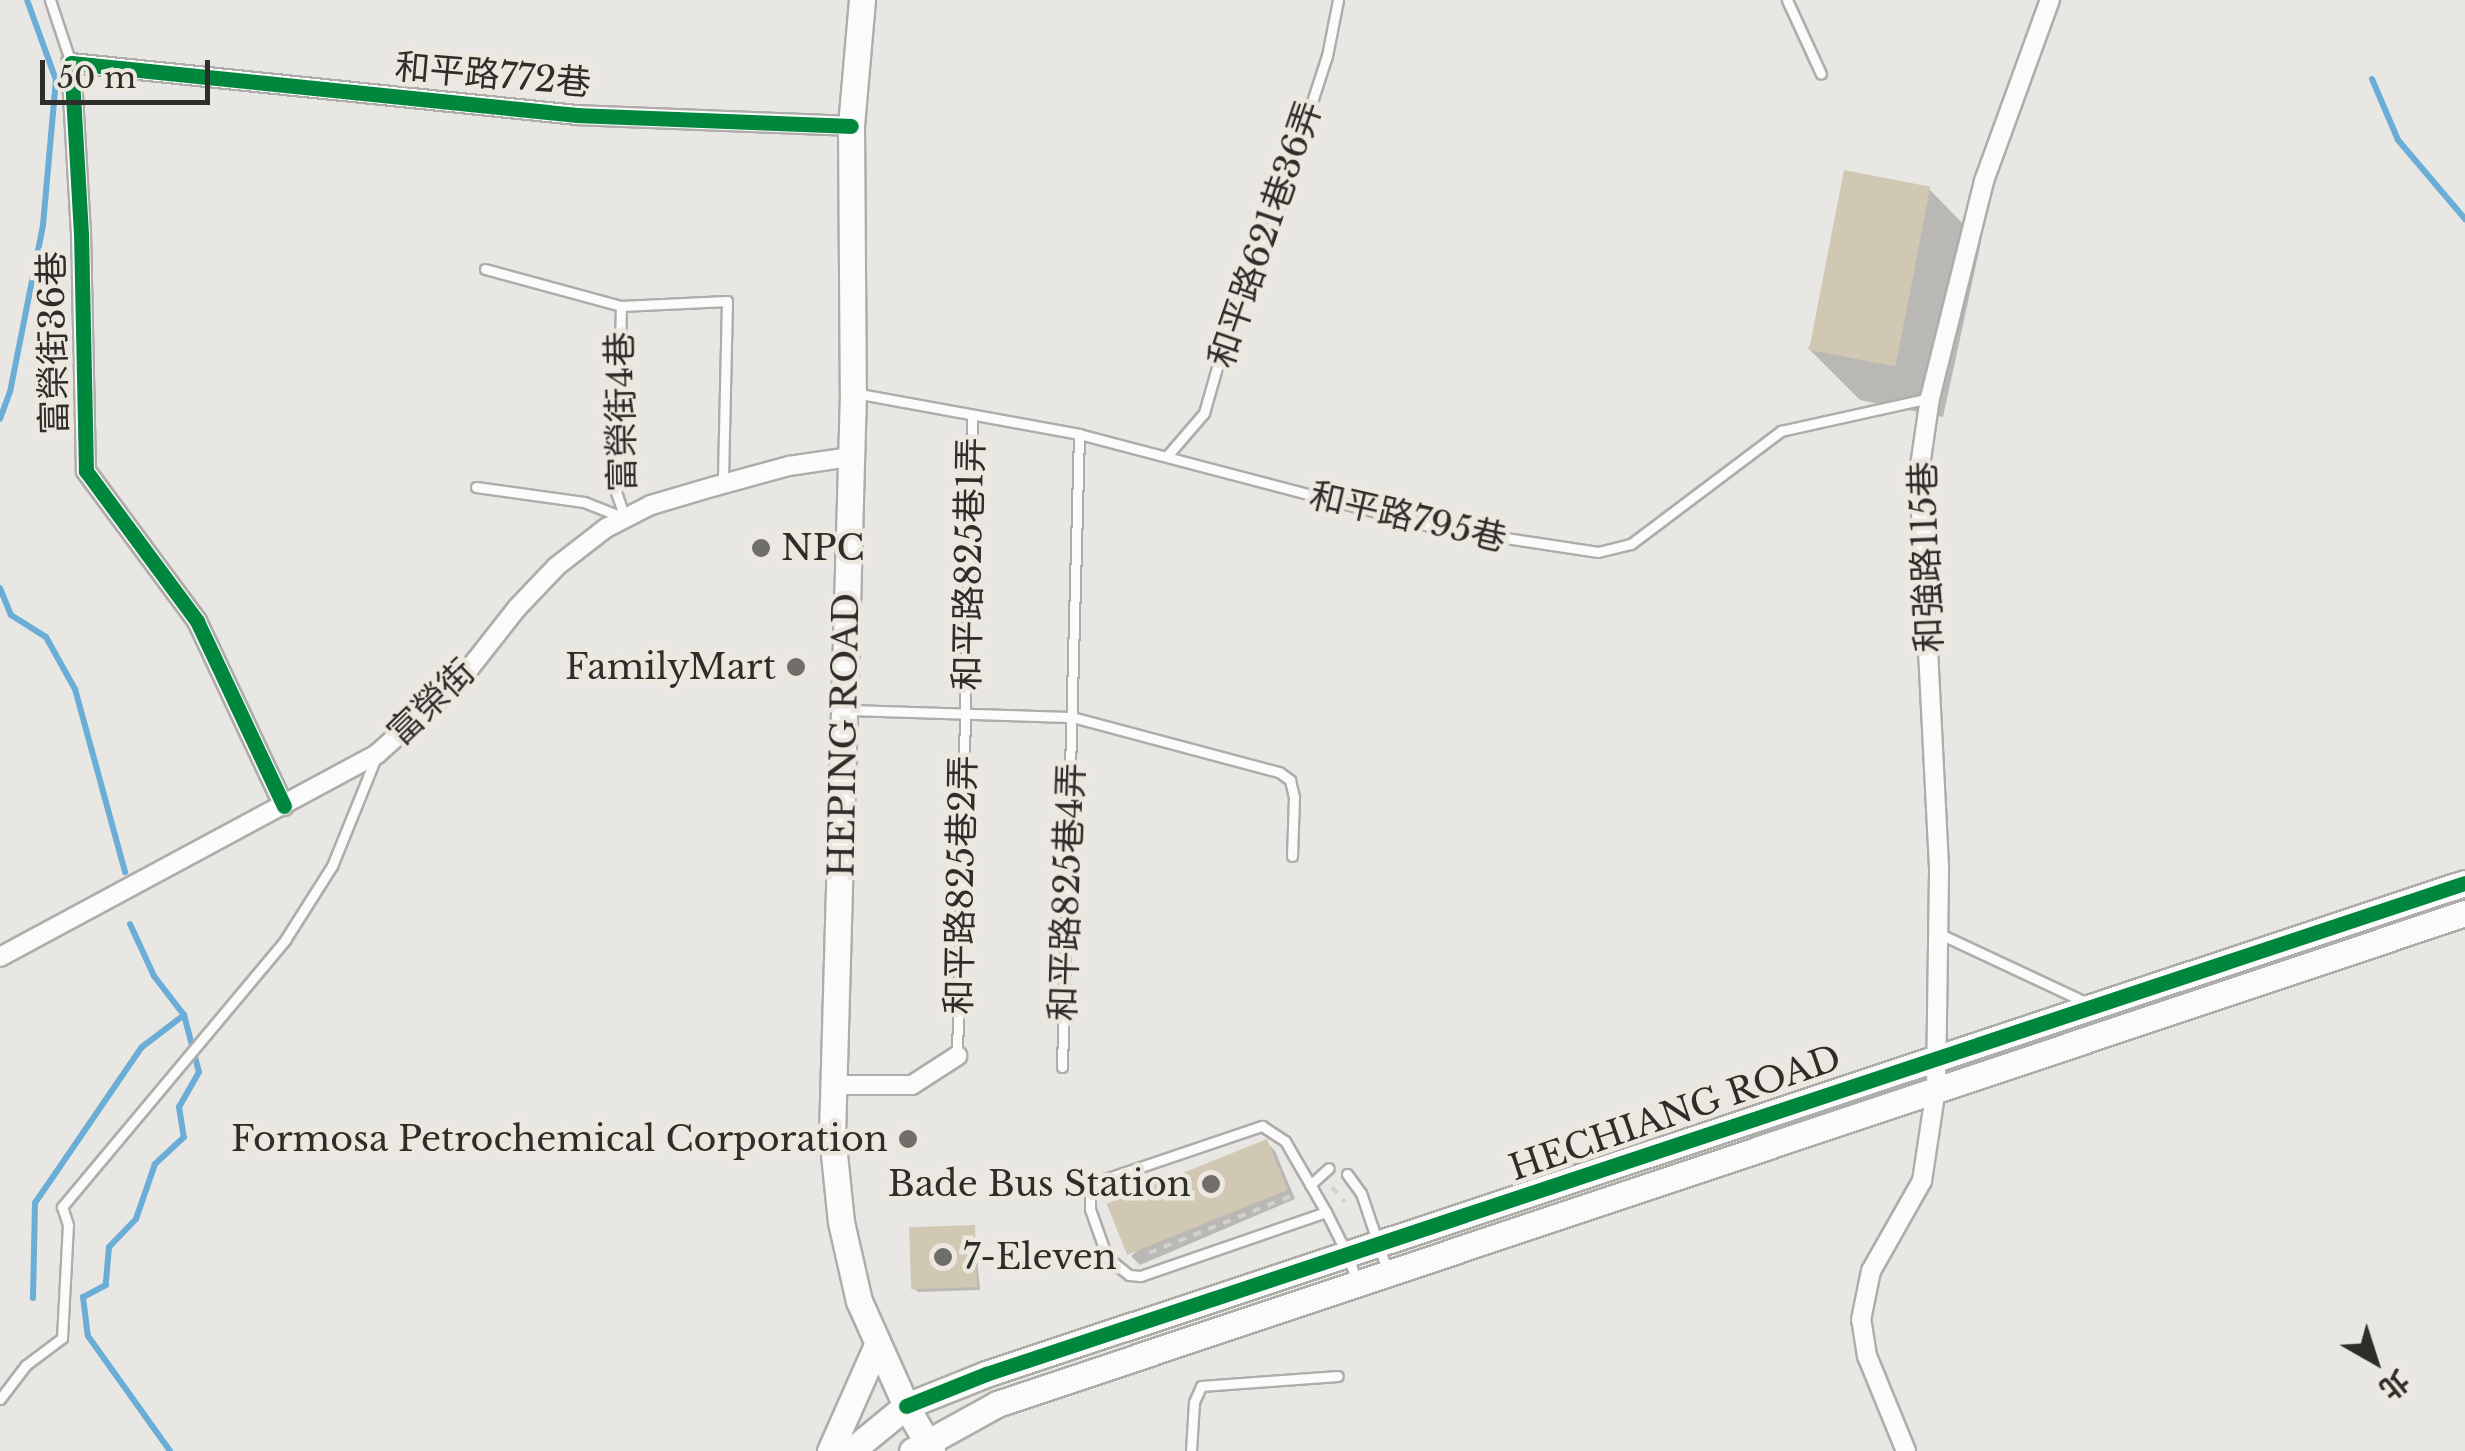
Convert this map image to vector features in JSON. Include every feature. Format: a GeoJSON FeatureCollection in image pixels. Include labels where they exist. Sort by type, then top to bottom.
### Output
{"type":"FeatureCollection","features":[{"type":"Feature","properties":{"kind":"street","name":"HEPING ROAD"},"geometry":{"type":"LineString","coordinates":[[862,0],[850,126],[853,393],[832,1134],[841,1222],[859,1301],[924,1447]]}},
{"type":"Feature","properties":{"kind":"street","name":"和強路115巷"},"geometry":{"type":"LineString","coordinates":[[1906,1451],[1867,1356],[1861,1320],[1871,1271],[1922,1181],[1935,1073],[1939,867],[1919,473],[1930,398],[1984,180],[2050,0]]}},
{"type":"Feature","properties":{"kind":"street","name":"和平路772巷"},"geometry":{"type":"LineString","coordinates":[[71,63],[578,115],[850,126]]}},
{"type":"Feature","properties":{"kind":"street","name":"富榮街36巷"},"geometry":{"type":"LineString","coordinates":[[71,63],[81,234],[86,471],[197,621],[284,806]]}},
{"type":"Feature","properties":{"kind":"street","name":"富榮街"},"geometry":{"type":"LineString","coordinates":[[0,957],[377,754],[462,678],[517,608],[557,566],[625,518],[651,505],[789,466],[850,457]]}},
{"type":"Feature","properties":{"kind":"street","name":"HECHIANG ROAD"},"geometry":{"type":"LineString","coordinates":[[924,1447],[998,1404],[1388,1272],[1935,1073],[2096,1007],[2465,883]]}},
{"type":"Feature","properties":{"kind":"street","name":"HECHIANG ROAD"},"geometry":{"type":"LineString","coordinates":[[851,1451],[906,1406],[986,1374],[1378,1244],[2465,913]]}},
{"type":"Feature","properties":{"kind":"street"},"geometry":{"type":"LineString","coordinates":[[834,1086],[912,1085],[957,1056]]}},
{"type":"Feature","properties":{"kind":"street"},"geometry":{"type":"LineString","coordinates":[[830,1451],[877,1345]]}},
{"type":"Feature","properties":{"kind":"lane"},"geometry":{"type":"LineString","coordinates":[[50,0],[71,63]]}},
{"type":"Feature","properties":{"kind":"lane","name":"和平路621巷36弄"},"geometry":{"type":"LineString","coordinates":[[1167,456],[1204,413],[1233,311],[1258,268],[1321,73],[1338,0]]}},
{"type":"Feature","properties":{"kind":"lane"},"geometry":{"type":"LineString","coordinates":[[1786,0],[1821,74]]}},
{"type":"Feature","properties":{"kind":"lane"},"geometry":{"type":"LineString","coordinates":[[485,269],[620,306],[727,302],[723,484]]}},
{"type":"Feature","properties":{"kind":"lane","name":"富榮街4巷"},"geometry":{"type":"LineString","coordinates":[[620,306],[616,492],[625,518]]}},
{"type":"Feature","properties":{"kind":"lane","name":"和平路795巷"},"geometry":{"type":"LineString","coordinates":[[853,393],[1079,434],[1432,527],[1598,552],[1632,544],[1782,431],[1930,398]]}},
{"type":"Feature","properties":{"kind":"lane","name":"和平路825巷1弄"},"geometry":{"type":"LineString","coordinates":[[965,714],[972,415]]}},
{"type":"Feature","properties":{"kind":"lane","name":"和平路825巷4弄"},"geometry":{"type":"LineString","coordinates":[[1062,1067],[1079,434]]}},
{"type":"Feature","properties":{"kind":"lane"},"geometry":{"type":"LineString","coordinates":[[476,486],[584,502],[625,518]]}},
{"type":"Feature","properties":{"kind":"lane"},"geometry":{"type":"LineString","coordinates":[[843,710],[1072,717],[1278,772],[1290,780],[1294,798],[1292,856]]}},
{"type":"Feature","properties":{"kind":"lane","name":"和平路825巷2弄"},"geometry":{"type":"LineString","coordinates":[[957,1056],[965,714]]}},
{"type":"Feature","properties":{"kind":"lane"},"geometry":{"type":"LineString","coordinates":[[0,1399],[26,1365],[62,1338],[68,1225],[62,1207],[285,940],[332,866],[377,754]]}},
{"type":"Feature","properties":{"kind":"lane"},"geometry":{"type":"LineString","coordinates":[[1938,933],[2096,1007]]}},
{"type":"Feature","properties":{"kind":"lane"},"geometry":{"type":"LineString","coordinates":[[1326,1212],[1140,1276],[1128,1275],[1107,1258],[1090,1209],[1090,1196],[1105,1179],[1262,1126],[1278,1132],[1326,1212],[1348,1254],[1357,1282]]}},
{"type":"Feature","properties":{"kind":"lane"},"geometry":{"type":"LineString","coordinates":[[1310,1185],[1329,1168]]}},
{"type":"Feature","properties":{"kind":"lane"},"geometry":{"type":"LineString","coordinates":[[1347,1174],[1361,1193],[1388,1272]]}},
{"type":"Feature","properties":{"kind":"lane"},"geometry":{"type":"LineString","coordinates":[[1192,1451],[1194,1402],[1201,1386],[1338,1376]]}},
{"type":"Feature","properties":{"kind":"building"},"geometry":{"type":"Polygon","coordinates":[[[1844,170],[1930,187],[1895,366],[1809,350],[1844,170]]]}},
{"type":"Feature","properties":{"kind":"building"},"geometry":{"type":"Polygon","coordinates":[[[1267,1139],[1288,1190],[1127,1255],[1107,1204],[1267,1139]]]}},
{"type":"Feature","properties":{"kind":"building","name":"7-Eleven"},"geometry":{"type":"Polygon","coordinates":[[[975,1225],[977,1287],[911,1289],[909,1227],[975,1225]]]}},
{"type":"Feature","properties":{"kind":"waterway"},"geometry":{"type":"LineString","coordinates":[[0,419],[10,392],[43,225],[56,80],[27,0]]}},
{"type":"Feature","properties":{"kind":"waterway"},"geometry":{"type":"LineString","coordinates":[[2372,79],[2398,140],[2465,219]]}},
{"type":"Feature","properties":{"kind":"waterway"},"geometry":{"type":"LineString","coordinates":[[0,588],[11,615],[46,637],[75,689],[125,872]]}},
{"type":"Feature","properties":{"kind":"waterway"},"geometry":{"type":"LineString","coordinates":[[130,924],[154,976],[184,1015],[199,1072],[179,1107],[184,1137],[155,1164],[136,1219],[109,1247],[106,1285],[83,1297],[88,1336],[170,1451]]}},
{"type":"Feature","properties":{"kind":"waterway"},"geometry":{"type":"LineString","coordinates":[[33,1298],[35,1203],[142,1047],[184,1015]]}},
{"type":"Feature","properties":{"kind":"cycle path"},"geometry":{"type":"LineString","coordinates":[[284,806],[197,621],[86,471],[81,234],[71,63],[577,115],[851,126]]}},
{"type":"Feature","properties":{"kind":"cycle path"},"geometry":{"type":"LineString","coordinates":[[906,1406],[986,1374],[2465,883]]}},
{"type":"Feature","properties":{"kind":"place","name":"NPC"},"geometry":{"type":"Point","coordinates":[761,548]}},
{"type":"Feature","properties":{"kind":"place","name":"FamilyMart"},"geometry":{"type":"Point","coordinates":[796,667]}},
{"type":"Feature","properties":{"kind":"place","name":"Formosa Petrochemical Corporation"},"geometry":{"type":"Point","coordinates":[908,1139]}},
{"type":"Feature","properties":{"kind":"place","name":"Bade Bus Station"},"geometry":{"type":"Point","coordinates":[1211,1184]}},
{"type":"Feature","properties":{"kind":"place","name":"7-Eleven"},"geometry":{"type":"Point","coordinates":[943,1257]}}]}
